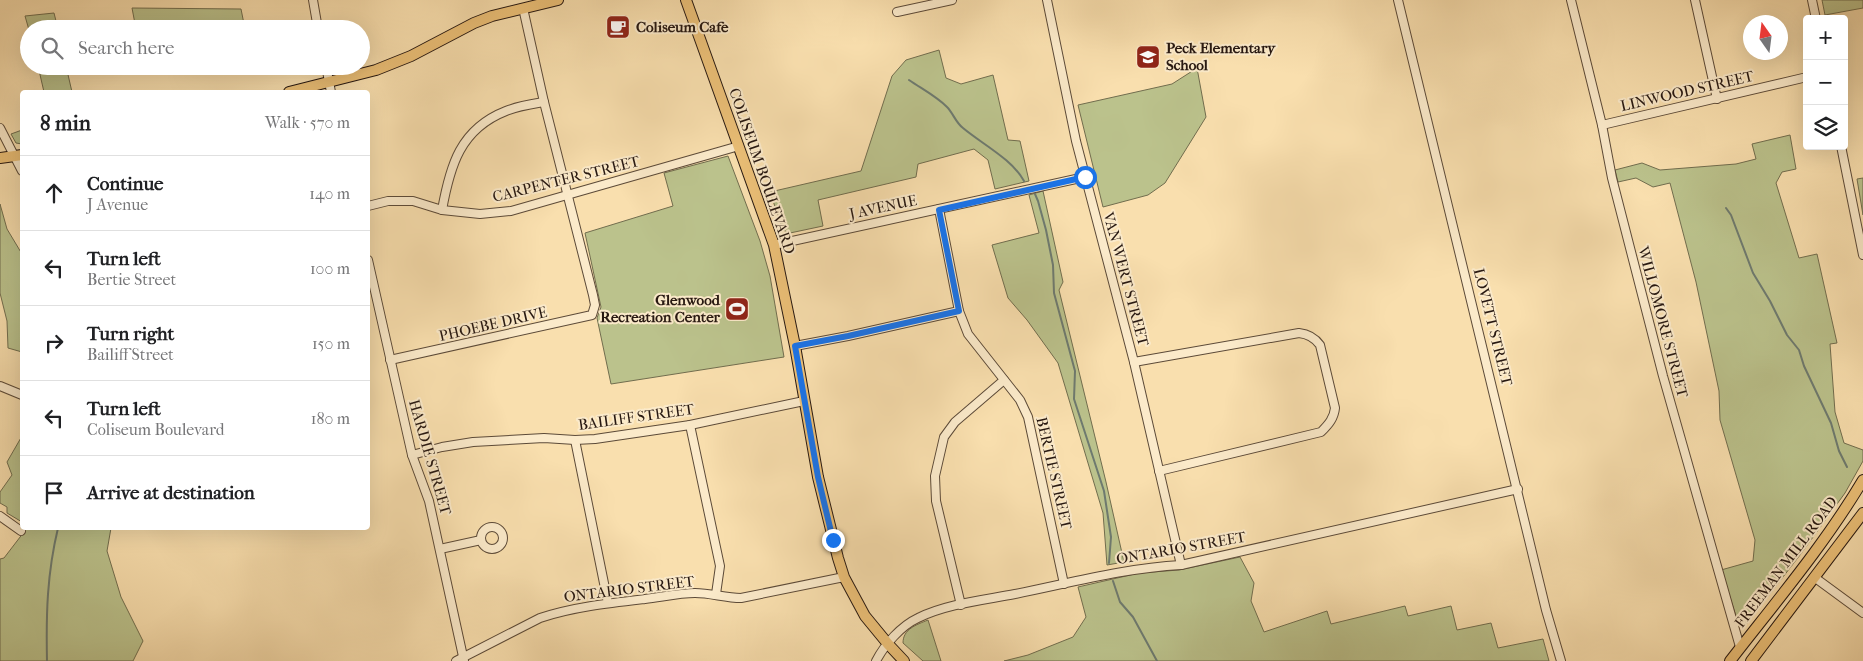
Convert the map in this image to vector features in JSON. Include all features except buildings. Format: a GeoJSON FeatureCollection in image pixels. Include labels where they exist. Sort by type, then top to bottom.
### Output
{"type":"FeatureCollection","features":[{"type":"Feature","properties":{"kind":"main road"},"geometry":{"type":"LineString","coordinates":[[370,72],[411,56],[465,26],[492,16],[558,0]]}},
{"type":"Feature","properties":{"kind":"main road","name":"COLISEUM BOULEVARD"},"geometry":{"type":"LineString","coordinates":[[686,0],[774,245],[795,346],[818,477],[844,577],[865,616],[904,661]]}},
{"type":"Feature","properties":{"kind":"main road"},"geometry":{"type":"LineString","coordinates":[[310,90],[330,88],[363,75]]}},
{"type":"Feature","properties":{"kind":"main road"},"geometry":{"type":"LineString","coordinates":[[0,158],[19,155]]}},
{"type":"Feature","properties":{"kind":"main road","name":"FREEMAN MILL ROAD"},"geometry":{"type":"LineString","coordinates":[[1730,661],[1852,500],[1863,480]]}},
{"type":"Feature","properties":{"kind":"main road","name":"FREEMAN MILL ROAD"},"geometry":{"type":"LineString","coordinates":[[1751,661],[1863,513]]}},
{"type":"Feature","properties":{"kind":"street"},"geometry":{"type":"LineString","coordinates":[[313,0],[316,20]]}},
{"type":"Feature","properties":{"kind":"street"},"geometry":{"type":"LineString","coordinates":[[897,12],[952,0]]}},
{"type":"Feature","properties":{"kind":"street","name":"VAN WERT STREET"},"geometry":{"type":"LineString","coordinates":[[1047,0],[1085,177],[1134,362],[1181,565]]}},
{"type":"Feature","properties":{"kind":"street","name":"LOVETT STREET"},"geometry":{"type":"LineString","coordinates":[[1398,0],[1546,610],[1561,661]]}},
{"type":"Feature","properties":{"kind":"street","name":"WILLOMORE STREET"},"geometry":{"type":"LineString","coordinates":[[1572,0],[1602,125],[1612,178],[1662,376],[1740,648]]}},
{"type":"Feature","properties":{"kind":"street"},"geometry":{"type":"LineString","coordinates":[[1695,0],[1718,99]]}},
{"type":"Feature","properties":{"kind":"street"},"geometry":{"type":"LineString","coordinates":[[1812,0],[1815,15]]}},
{"type":"Feature","properties":{"kind":"street"},"geometry":{"type":"LineString","coordinates":[[523,8],[567,195]]}},
{"type":"Feature","properties":{"kind":"street"},"geometry":{"type":"LineString","coordinates":[[328,75],[330,88]]}},
{"type":"Feature","properties":{"kind":"street","name":"LINWOOD STREET"},"geometry":{"type":"LineString","coordinates":[[1602,125],[1803,78]]}},
{"type":"Feature","properties":{"kind":"street"},"geometry":{"type":"LineString","coordinates":[[442,210],[448,176],[460,149],[477,128],[507,110],[544,102]]}},
{"type":"Feature","properties":{"kind":"street"},"geometry":{"type":"LineString","coordinates":[[0,128],[19,155]]}},
{"type":"Feature","properties":{"kind":"street","name":"CARPENTER STREET"},"geometry":{"type":"LineString","coordinates":[[370,206],[388,201],[413,201],[442,210],[480,214],[511,211],[739,146]]}},
{"type":"Feature","properties":{"kind":"street"},"geometry":{"type":"LineString","coordinates":[[1841,150],[1863,255]]}},
{"type":"Feature","properties":{"kind":"street","name":"J AVENUE"},"geometry":{"type":"LineString","coordinates":[[774,245],[1085,177]]}},
{"type":"Feature","properties":{"kind":"street","name":"PHOEBE DRIVE"},"geometry":{"type":"LineString","coordinates":[[390,360],[443,350],[592,315],[595,306],[567,195]]}},
{"type":"Feature","properties":{"kind":"street","name":"BERTIE STREET"},"geometry":{"type":"LineString","coordinates":[[939,210],[959,311],[968,334],[1020,400],[1028,417],[1064,584]]}},
{"type":"Feature","properties":{"kind":"street"},"geometry":{"type":"LineString","coordinates":[[1859,234],[1863,243]]}},
{"type":"Feature","properties":{"kind":"street","name":"HARDIE STREET"},"geometry":{"type":"LineString","coordinates":[[370,269],[412,455],[429,501],[461,660]]}},
{"type":"Feature","properties":{"kind":"street"},"geometry":{"type":"LineString","coordinates":[[795,346],[959,311]]}},
{"type":"Feature","properties":{"kind":"street"},"geometry":{"type":"LineString","coordinates":[[1134,362],[1299,333],[1311,336],[1320,345],[1335,408],[1335,414],[1330,424],[1321,432],[1159,471]]}},
{"type":"Feature","properties":{"kind":"street"},"geometry":{"type":"LineString","coordinates":[[961,605],[936,501],[935,476],[944,437],[955,422],[1004,380]]}},
{"type":"Feature","properties":{"kind":"street"},"geometry":{"type":"LineString","coordinates":[[0,386],[20,394]]}},
{"type":"Feature","properties":{"kind":"street","name":"BAILIFF STREET"},"geometry":{"type":"LineString","coordinates":[[412,455],[442,447],[473,442],[544,438],[596,439],[690,425],[804,401]]}},
{"type":"Feature","properties":{"kind":"street"},"geometry":{"type":"LineString","coordinates":[[690,425],[720,566],[716,594]]}},
{"type":"Feature","properties":{"kind":"street"},"geometry":{"type":"LineString","coordinates":[[575,440],[608,603]]}},
{"type":"Feature","properties":{"kind":"street","name":"ONTARIO STREET"},"geometry":{"type":"LineString","coordinates":[[876,661],[898,631],[918,618],[961,605],[1133,570],[1181,565],[1518,490]]}},
{"type":"Feature","properties":{"kind":"street"},"geometry":{"type":"LineString","coordinates":[[0,516],[21,531]]}},
{"type":"Feature","properties":{"kind":"street"},"geometry":{"type":"LineString","coordinates":[[440,549],[481,540]]}},
{"type":"Feature","properties":{"kind":"street","name":"ONTARIO STREET"},"geometry":{"type":"LineString","coordinates":[[461,660],[553,613],[608,603],[692,593],[741,598],[844,577]]}},
{"type":"Feature","properties":{"kind":"street"},"geometry":{"type":"LineString","coordinates":[[1814,577],[1863,613]]}},
{"type":"Feature","properties":{"kind":"green space"},"geometry":{"type":"Polygon","coordinates":[[[1822,0],[1863,0],[1863,8],[1825,15],[1822,0]]]}},
{"type":"Feature","properties":{"kind":"green space"},"geometry":{"type":"Polygon","coordinates":[[[132,8],[241,9],[243,20],[134,20],[132,8]]]}},
{"type":"Feature","properties":{"kind":"green space"},"geometry":{"type":"Polygon","coordinates":[[[54,13],[56,20],[26,20],[25,16],[54,13]]]}},
{"type":"Feature","properties":{"kind":"green space"},"geometry":{"type":"Polygon","coordinates":[[[939,50],[946,78],[961,84],[993,75],[1008,140],[1020,141],[1029,181],[995,189],[988,160],[974,149],[918,164],[916,177],[818,200],[823,226],[790,233],[783,230],[770,192],[861,171],[892,76],[906,60],[939,50]]]}},
{"type":"Feature","properties":{"kind":"green space"},"geometry":{"type":"Polygon","coordinates":[[[1197,68],[1206,117],[1165,183],[1148,195],[1103,207],[1078,105],[1172,84],[1197,68]]]}},
{"type":"Feature","properties":{"kind":"green space"},"geometry":{"type":"Polygon","coordinates":[[[40,75],[68,75],[72,90],[44,90],[40,75]]]}},
{"type":"Feature","properties":{"kind":"green space"},"geometry":{"type":"Polygon","coordinates":[[[20,131],[20,144],[16,143],[11,134],[20,131]]]}},
{"type":"Feature","properties":{"kind":"green space"},"geometry":{"type":"Polygon","coordinates":[[[1790,135],[1796,169],[1782,172],[1776,183],[1799,258],[1817,254],[1837,343],[1830,344],[1835,412],[1844,443],[1863,450],[1863,461],[1845,493],[1745,626],[1738,622],[1721,570],[1753,561],[1755,540],[1720,420],[1719,391],[1696,282],[1670,183],[1653,187],[1636,178],[1618,182],[1615,170],[1642,163],[1660,170],[1736,164],[1756,159],[1752,144],[1790,135]]]}},
{"type":"Feature","properties":{"kind":"green space"},"geometry":{"type":"Polygon","coordinates":[[[728,156],[760,241],[770,276],[784,357],[611,384],[597,318],[601,307],[585,233],[673,206],[664,173],[728,156]]]}},
{"type":"Feature","properties":{"kind":"green space"},"geometry":{"type":"Polygon","coordinates":[[[1863,178],[1863,215],[1857,179],[1863,178]]]}},
{"type":"Feature","properties":{"kind":"green space"},"geometry":{"type":"Polygon","coordinates":[[[1043,191],[1063,282],[1059,290],[1124,562],[1107,565],[1103,513],[1058,363],[1027,320],[1008,298],[992,245],[1039,233],[1029,195],[1043,191]]]}},
{"type":"Feature","properties":{"kind":"green space"},"geometry":{"type":"Polygon","coordinates":[[[0,204],[7,229],[20,251],[20,351],[8,348],[7,321],[0,293],[0,204]]]}},
{"type":"Feature","properties":{"kind":"green space"},"geometry":{"type":"Polygon","coordinates":[[[20,439],[20,521],[7,513],[7,507],[0,503],[0,492],[12,475],[7,462],[20,439]]]}},
{"type":"Feature","properties":{"kind":"green space"},"geometry":{"type":"Polygon","coordinates":[[[25,530],[111,530],[107,551],[121,597],[143,641],[133,661],[0,661],[0,559],[4,558],[25,530]]]}},
{"type":"Feature","properties":{"kind":"green space"},"geometry":{"type":"Polygon","coordinates":[[[1240,557],[1254,583],[1251,601],[1264,632],[1327,611],[1331,624],[1405,606],[1408,616],[1451,606],[1457,630],[1491,623],[1498,648],[1543,639],[1549,661],[1004,661],[1028,655],[1073,637],[1086,617],[1078,587],[1139,573],[1179,570],[1240,557]]]}},
{"type":"Feature","properties":{"kind":"green space"},"geometry":{"type":"Polygon","coordinates":[[[928,620],[941,661],[923,661],[903,643],[905,634],[908,631],[928,620]]]}},
{"type":"Feature","properties":{"kind":"waterway"},"geometry":{"type":"LineString","coordinates":[[909,80],[943,103],[961,126],[1004,159],[1019,173],[1024,181]]}},
{"type":"Feature","properties":{"kind":"waterway"},"geometry":{"type":"LineString","coordinates":[[1035,194],[1046,230],[1053,265],[1054,293],[1075,371],[1074,399],[1104,491],[1111,537],[1109,563]]}},
{"type":"Feature","properties":{"kind":"waterway"},"geometry":{"type":"LineString","coordinates":[[1726,208],[1731,215],[1753,273],[1787,335],[1799,350],[1804,366],[1831,423],[1839,451],[1847,467]]}},
{"type":"Feature","properties":{"kind":"waterway"},"geometry":{"type":"LineString","coordinates":[[47,661],[48,594],[58,530]]}},
{"type":"Feature","properties":{"kind":"waterway"},"geometry":{"type":"LineString","coordinates":[[1113,581],[1120,602],[1133,617],[1157,661]]}},
{"type":"Feature","properties":{"kind":"place","name":"Coliseum Cafe"},"geometry":{"type":"Point","coordinates":[618,27]}},
{"type":"Feature","properties":{"kind":"place","name":"Peck Elementary School"},"geometry":{"type":"Point","coordinates":[1148,57]}},
{"type":"Feature","properties":{"kind":"place","name":"Glenwood Recreation Center"},"geometry":{"type":"Point","coordinates":[737,309]}},
{"type":"Feature","properties":{"kind":"route"},"geometry":{"type":"LineString","coordinates":[[833,540],[818,477],[795,346],[959,311],[939,210],[1085,177]]}}]}
